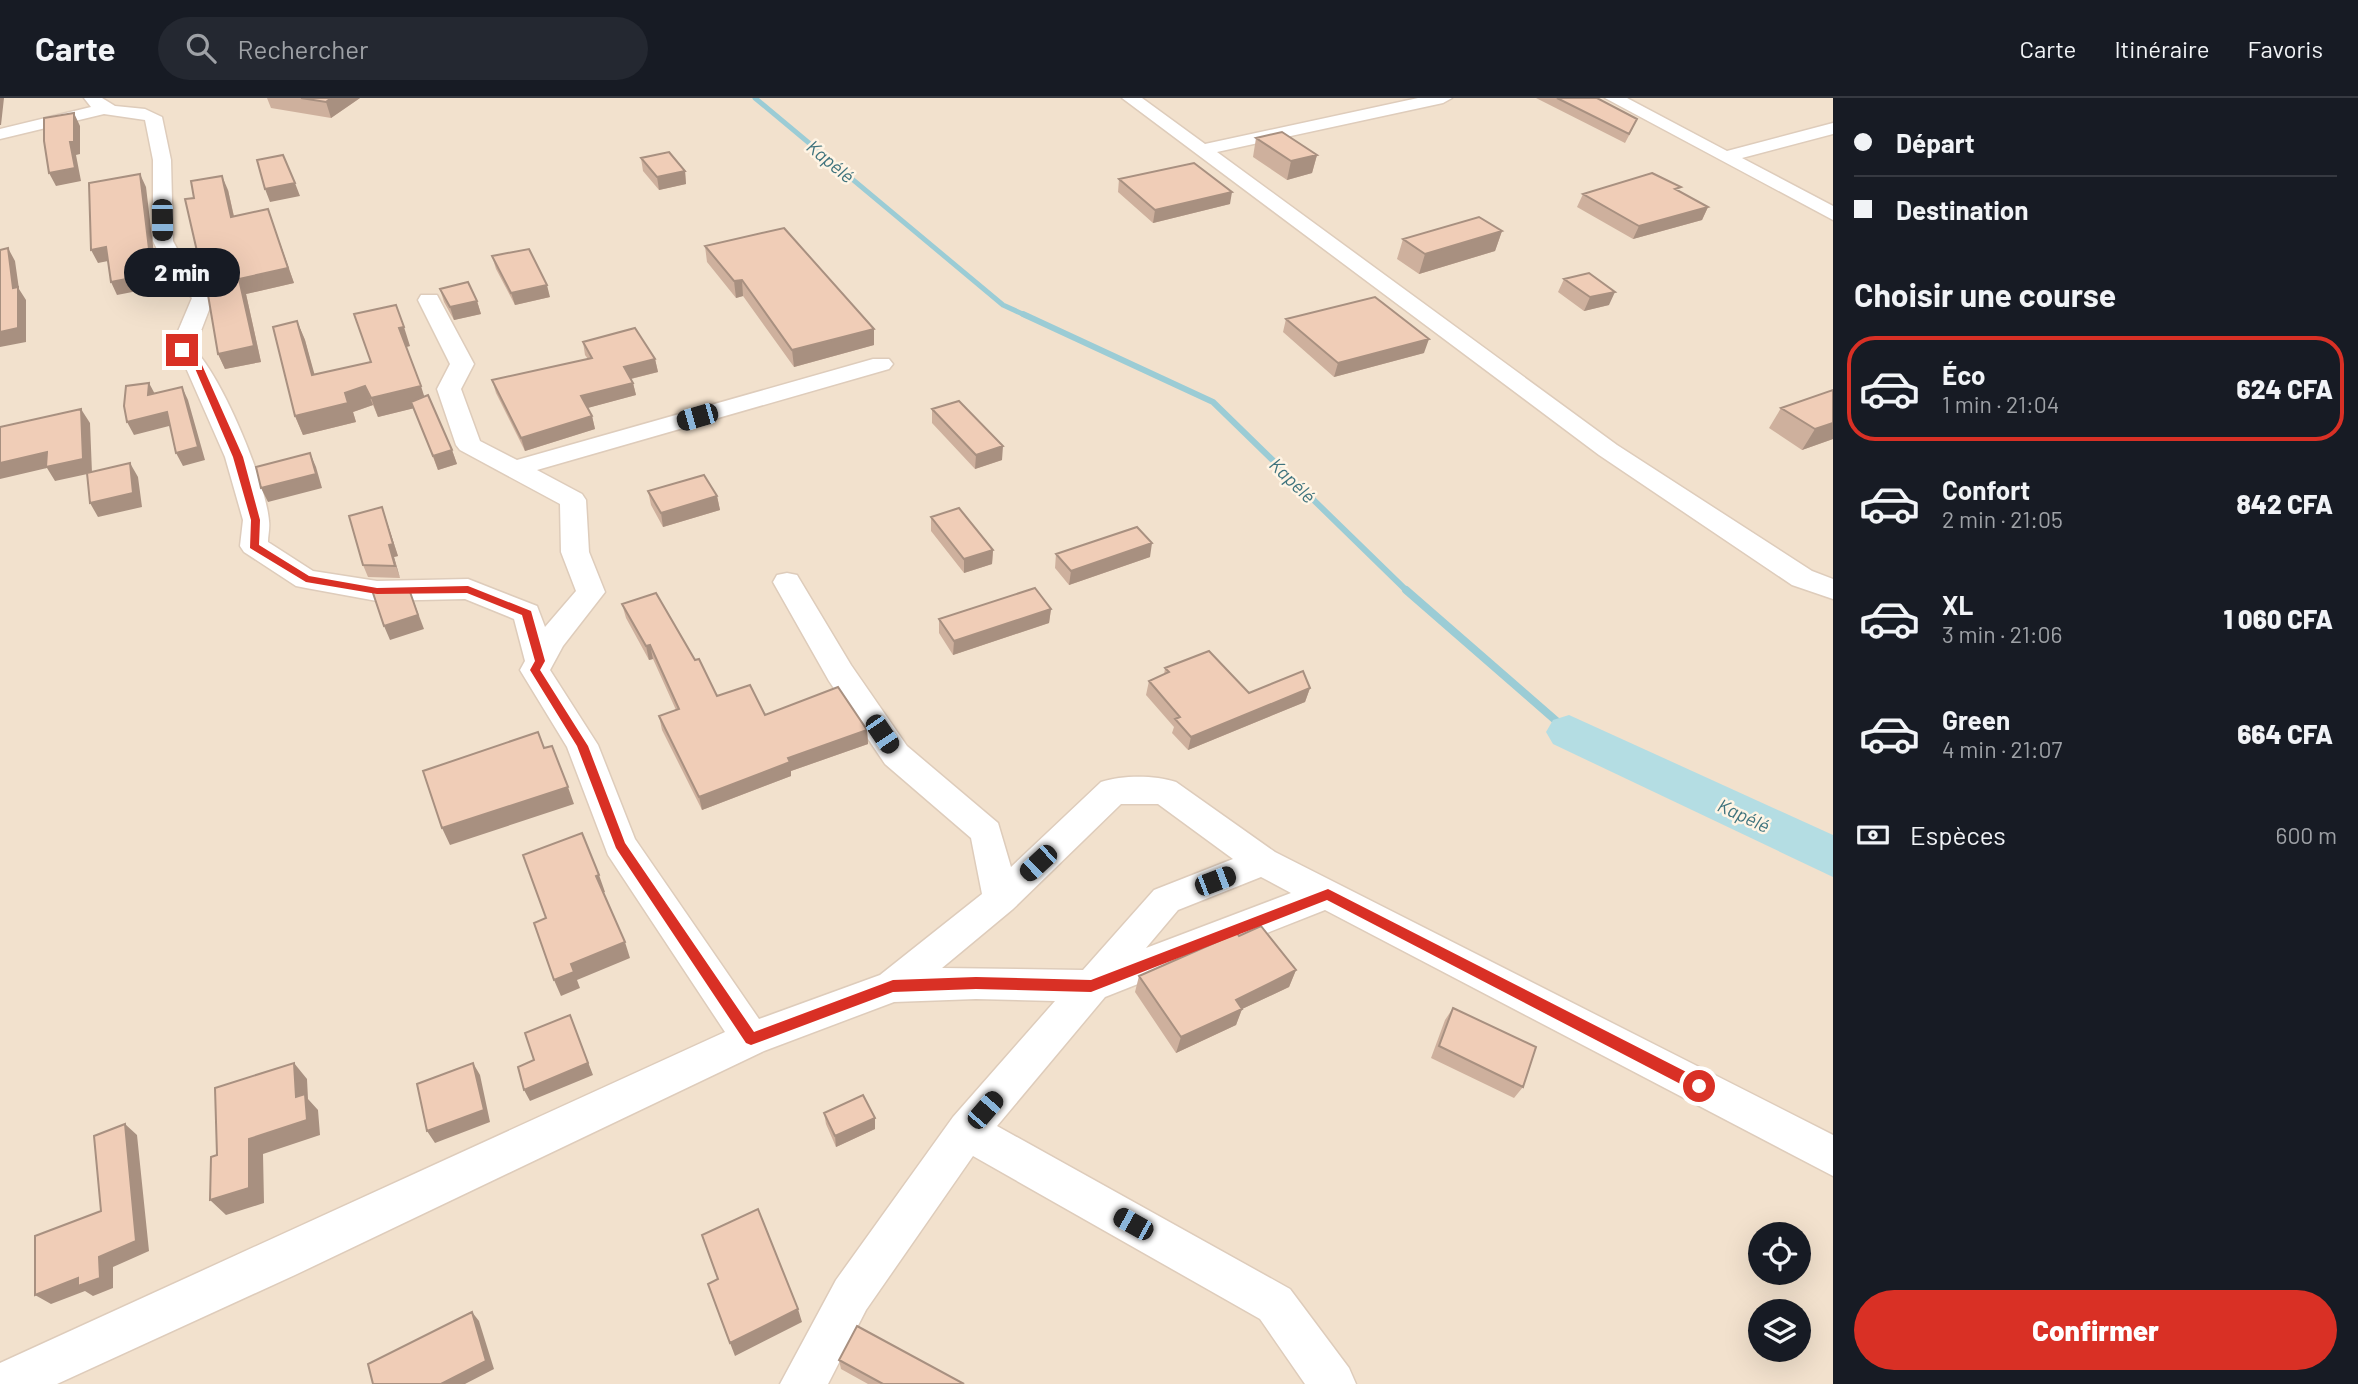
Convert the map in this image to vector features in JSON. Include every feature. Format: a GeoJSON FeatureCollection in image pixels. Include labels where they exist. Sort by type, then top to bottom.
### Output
{"type":"FeatureCollection","features":[{"type":"Feature","properties":{"kind":"street"},"geometry":{"type":"LineString","coordinates":[[1131,98],[1608,450],[1802,578],[1833,589]]}},
{"type":"Feature","properties":{"kind":"street"},"geometry":{"type":"LineString","coordinates":[[1201,150],[1443,98]]}},
{"type":"Feature","properties":{"kind":"street"},"geometry":{"type":"LineString","coordinates":[[1614,98],[1833,214]]}},
{"type":"Feature","properties":{"kind":"street"},"geometry":{"type":"LineString","coordinates":[[0,134],[99,104],[153,117],[162,160],[163,241],[181,276],[203,297],[182,350],[197,365],[238,457],[256,520],[254,546],[306,579],[377,591],[468,589],[527,613],[540,661]]}},
{"type":"Feature","properties":{"kind":"street"},"geometry":{"type":"LineString","coordinates":[[1725,157],[1833,128]]}},
{"type":"Feature","properties":{"kind":"street"},"geometry":{"type":"LineString","coordinates":[[429,300],[462,364],[449,389],[469,445],[573,500],[575,552],[591,592],[551,640],[535,670],[582,746],[620,845],[751,1039]]}},
{"type":"Feature","properties":{"kind":"street"},"geometry":{"type":"LineString","coordinates":[[513,469],[881,364]]}},
{"type":"Feature","properties":{"kind":"street"},"geometry":{"type":"LineString","coordinates":[[787,582],[840,673],[896,755],[986,832],[1001,899]]}},
{"type":"Feature","properties":{"kind":"street"},"geometry":{"type":"LineString","coordinates":[[6,1384],[280,1260],[751,1039],[893,986],[1001,899],[1113,791],[1164,791],[1263,862],[1833,1156]]}},
{"type":"Feature","properties":{"kind":"street"},"geometry":{"type":"LineString","coordinates":[[803,1384],[851,1295],[967,1131],[1166,900],[1263,862]]}},
{"type":"Feature","properties":{"kind":"street"},"geometry":{"type":"LineString","coordinates":[[893,986],[976,983],[1091,986],[1328,894]]}},
{"type":"Feature","properties":{"kind":"street"},"geometry":{"type":"LineString","coordinates":[[967,1131],[1275,1304],[1333,1384]]}},
{"type":"Feature","properties":{"kind":"shaded area"},"geometry":{"type":"Polygon","coordinates":[[[0,98],[1833,98],[1833,1384],[0,1384],[0,98]]]}},
{"type":"Feature","properties":{"kind":"building"},"geometry":{"type":"Polygon","coordinates":[[[301,98],[331,98],[326,102],[301,98]]]}},
{"type":"Feature","properties":{"kind":"building"},"geometry":{"type":"Polygon","coordinates":[[[1557,98],[1597,98],[1637,119],[1629,134],[1557,98]]]}},
{"type":"Feature","properties":{"kind":"building"},"geometry":{"type":"Polygon","coordinates":[[[74,113],[74,142],[70,142],[75,168],[49,173],[44,118],[74,113]]]}},
{"type":"Feature","properties":{"kind":"building"},"geometry":{"type":"Polygon","coordinates":[[[1282,132],[1317,155],[1291,161],[1256,138],[1282,132]]]}},
{"type":"Feature","properties":{"kind":"building"},"geometry":{"type":"Polygon","coordinates":[[[669,152],[685,171],[657,177],[641,158],[669,152]]]}},
{"type":"Feature","properties":{"kind":"building"},"geometry":{"type":"Polygon","coordinates":[[[283,155],[295,183],[265,189],[257,160],[283,155]]]}},
{"type":"Feature","properties":{"kind":"building"},"geometry":{"type":"Polygon","coordinates":[[[1194,163],[1232,192],[1155,210],[1119,179],[1194,163]]]}},
{"type":"Feature","properties":{"kind":"building"},"geometry":{"type":"Polygon","coordinates":[[[1652,173],[1681,187],[1675,189],[1708,207],[1639,226],[1583,194],[1652,173]]]}},
{"type":"Feature","properties":{"kind":"building"},"geometry":{"type":"Polygon","coordinates":[[[140,174],[152,274],[111,282],[106,247],[91,250],[89,183],[140,174]]]}},
{"type":"Feature","properties":{"kind":"building"},"geometry":{"type":"Polygon","coordinates":[[[222,176],[231,217],[268,209],[288,268],[239,279],[254,346],[218,354],[207,289],[209,280],[202,273],[185,199],[194,198],[191,181],[222,176]]]}},
{"type":"Feature","properties":{"kind":"building"},"geometry":{"type":"Polygon","coordinates":[[[1479,217],[1502,231],[1425,254],[1403,239],[1479,217]]]}},
{"type":"Feature","properties":{"kind":"building"},"geometry":{"type":"Polygon","coordinates":[[[784,228],[874,329],[792,350],[742,280],[734,281],[705,246],[784,228]]]}},
{"type":"Feature","properties":{"kind":"building"},"geometry":{"type":"Polygon","coordinates":[[[8,248],[13,288],[18,287],[18,328],[0,332],[0,250],[8,248]]]}},
{"type":"Feature","properties":{"kind":"building"},"geometry":{"type":"Polygon","coordinates":[[[529,249],[547,285],[511,293],[492,256],[529,249]]]}},
{"type":"Feature","properties":{"kind":"building"},"geometry":{"type":"Polygon","coordinates":[[[1589,273],[1615,292],[1590,297],[1564,279],[1589,273]]]}},
{"type":"Feature","properties":{"kind":"building"},"geometry":{"type":"Polygon","coordinates":[[[468,282],[477,301],[450,307],[440,289],[468,282]]]}},
{"type":"Feature","properties":{"kind":"building"},"geometry":{"type":"Polygon","coordinates":[[[1375,297],[1429,339],[1338,363],[1286,319],[1375,297]]]}},
{"type":"Feature","properties":{"kind":"building"},"geometry":{"type":"Polygon","coordinates":[[[396,305],[404,327],[399,328],[421,386],[371,398],[365,386],[345,393],[348,403],[295,416],[273,327],[297,321],[312,375],[371,362],[354,314],[396,305]]]}},
{"type":"Feature","properties":{"kind":"building"},"geometry":{"type":"Polygon","coordinates":[[[635,328],[655,359],[624,367],[633,383],[581,396],[592,416],[521,438],[492,380],[592,358],[583,342],[635,328]]]}},
{"type":"Feature","properties":{"kind":"building"},"geometry":{"type":"Polygon","coordinates":[[[149,383],[148,395],[182,387],[198,447],[176,453],[167,412],[127,422],[124,406],[126,386],[149,383]]]}},
{"type":"Feature","properties":{"kind":"building"},"geometry":{"type":"Polygon","coordinates":[[[1833,390],[1833,423],[1815,429],[1781,408],[1833,390]]]}},
{"type":"Feature","properties":{"kind":"building"},"geometry":{"type":"Polygon","coordinates":[[[428,395],[452,450],[433,456],[411,402],[428,395]]]}},
{"type":"Feature","properties":{"kind":"building"},"geometry":{"type":"Polygon","coordinates":[[[959,401],[1003,446],[976,455],[932,409],[959,401]]]}},
{"type":"Feature","properties":{"kind":"building"},"geometry":{"type":"Polygon","coordinates":[[[81,409],[83,459],[46,467],[47,452],[0,463],[0,427],[81,409]]]}},
{"type":"Feature","properties":{"kind":"building"},"geometry":{"type":"Polygon","coordinates":[[[310,453],[316,474],[261,488],[256,467],[310,453]]]}},
{"type":"Feature","properties":{"kind":"building"},"geometry":{"type":"Polygon","coordinates":[[[130,463],[133,493],[90,503],[87,473],[130,463]]]}},
{"type":"Feature","properties":{"kind":"building"},"geometry":{"type":"Polygon","coordinates":[[[704,475],[717,496],[661,513],[648,491],[704,475]]]}},
{"type":"Feature","properties":{"kind":"building"},"geometry":{"type":"Polygon","coordinates":[[[382,507],[393,544],[389,545],[395,566],[363,565],[349,516],[382,507]]]}},
{"type":"Feature","properties":{"kind":"building"},"geometry":{"type":"Polygon","coordinates":[[[959,508],[993,550],[964,559],[931,517],[959,508]]]}},
{"type":"Feature","properties":{"kind":"building"},"geometry":{"type":"Polygon","coordinates":[[[1137,527],[1152,543],[1071,571],[1056,554],[1137,527]]]}},
{"type":"Feature","properties":{"kind":"building"},"geometry":{"type":"Polygon","coordinates":[[[1035,588],[1051,609],[954,641],[939,619],[1035,588]]]}},
{"type":"Feature","properties":{"kind":"building"},"geometry":{"type":"Polygon","coordinates":[[[409,589],[418,615],[384,626],[372,590],[409,589]]]}},
{"type":"Feature","properties":{"kind":"building"},"geometry":{"type":"Polygon","coordinates":[[[656,593],[695,660],[699,659],[717,696],[750,685],[765,715],[838,687],[867,730],[788,758],[790,762],[699,797],[659,716],[679,709],[650,645],[646,646],[622,604],[656,593]]]}},
{"type":"Feature","properties":{"kind":"building"},"geometry":{"type":"Polygon","coordinates":[[[1209,651],[1249,693],[1303,671],[1310,688],[1191,737],[1175,719],[1180,717],[1149,681],[1169,672],[1165,668],[1209,651]]]}},
{"type":"Feature","properties":{"kind":"building"},"geometry":{"type":"Polygon","coordinates":[[[538,732],[544,748],[552,746],[568,787],[442,828],[423,771],[538,732]]]}},
{"type":"Feature","properties":{"kind":"building"},"geometry":{"type":"Polygon","coordinates":[[[582,833],[599,875],[596,876],[625,942],[571,964],[574,972],[554,980],[534,923],[546,918],[523,855],[582,833]]]}},
{"type":"Feature","properties":{"kind":"building"},"geometry":{"type":"Polygon","coordinates":[[[1261,926],[1296,970],[1236,1000],[1242,1009],[1181,1037],[1139,976],[1237,933],[1239,936],[1261,926]]]}},
{"type":"Feature","properties":{"kind":"building"},"geometry":{"type":"Polygon","coordinates":[[[1453,1008],[1536,1047],[1523,1087],[1439,1046],[1453,1008]]]}},
{"type":"Feature","properties":{"kind":"building"},"geometry":{"type":"Polygon","coordinates":[[[570,1015],[588,1063],[524,1090],[518,1067],[534,1060],[525,1033],[570,1015]]]}},
{"type":"Feature","properties":{"kind":"building"},"geometry":{"type":"Polygon","coordinates":[[[294,1063],[296,1097],[305,1094],[307,1120],[249,1139],[249,1188],[210,1200],[211,1157],[217,1155],[215,1088],[294,1063]]]}},
{"type":"Feature","properties":{"kind":"building"},"geometry":{"type":"Polygon","coordinates":[[[473,1063],[484,1110],[427,1131],[417,1084],[473,1063]]]}},
{"type":"Feature","properties":{"kind":"building"},"geometry":{"type":"Polygon","coordinates":[[[863,1095],[875,1118],[835,1136],[824,1113],[863,1095]]]}},
{"type":"Feature","properties":{"kind":"building"},"geometry":{"type":"Polygon","coordinates":[[[125,1124],[136,1241],[99,1257],[100,1278],[78,1286],[78,1278],[35,1295],[35,1236],[101,1211],[94,1136],[125,1124]]]}},
{"type":"Feature","properties":{"kind":"building"},"geometry":{"type":"Polygon","coordinates":[[[758,1209],[798,1309],[730,1343],[708,1284],[718,1279],[702,1235],[758,1209]]]}},
{"type":"Feature","properties":{"kind":"building"},"geometry":{"type":"Polygon","coordinates":[[[472,1312],[486,1361],[441,1384],[373,1384],[368,1364],[472,1312]]]}},
{"type":"Feature","properties":{"kind":"building"},"geometry":{"type":"Polygon","coordinates":[[[857,1326],[964,1384],[883,1384],[839,1360],[857,1326]]]}},
{"type":"Feature","properties":{"kind":"waterway","name":"Kapélé"},"geometry":{"type":"LineString","coordinates":[[755,98],[1003,305],[1027,316]]}},
{"type":"Feature","properties":{"kind":"waterway","name":"Kapélé"},"geometry":{"type":"LineString","coordinates":[[1023,314],[1213,402],[1408,592]]}},
{"type":"Feature","properties":{"kind":"waterway","name":"Kapélé"},"geometry":{"type":"LineString","coordinates":[[1406,590],[1569,732]]}},
{"type":"Feature","properties":{"kind":"waterway","name":"Kapélé"},"geometry":{"type":"LineString","coordinates":[[1569,732],[1833,857]]}},
{"type":"Feature","properties":{"kind":"route"},"geometry":{"type":"LineString","coordinates":[[182,350],[197,365],[238,457],[256,520],[254,546],[306,579],[377,591],[468,589],[527,613],[540,661],[535,670],[582,746],[620,845],[751,1039],[893,986],[976,983],[1091,986],[1328,894],[1699,1086]]}}]}
